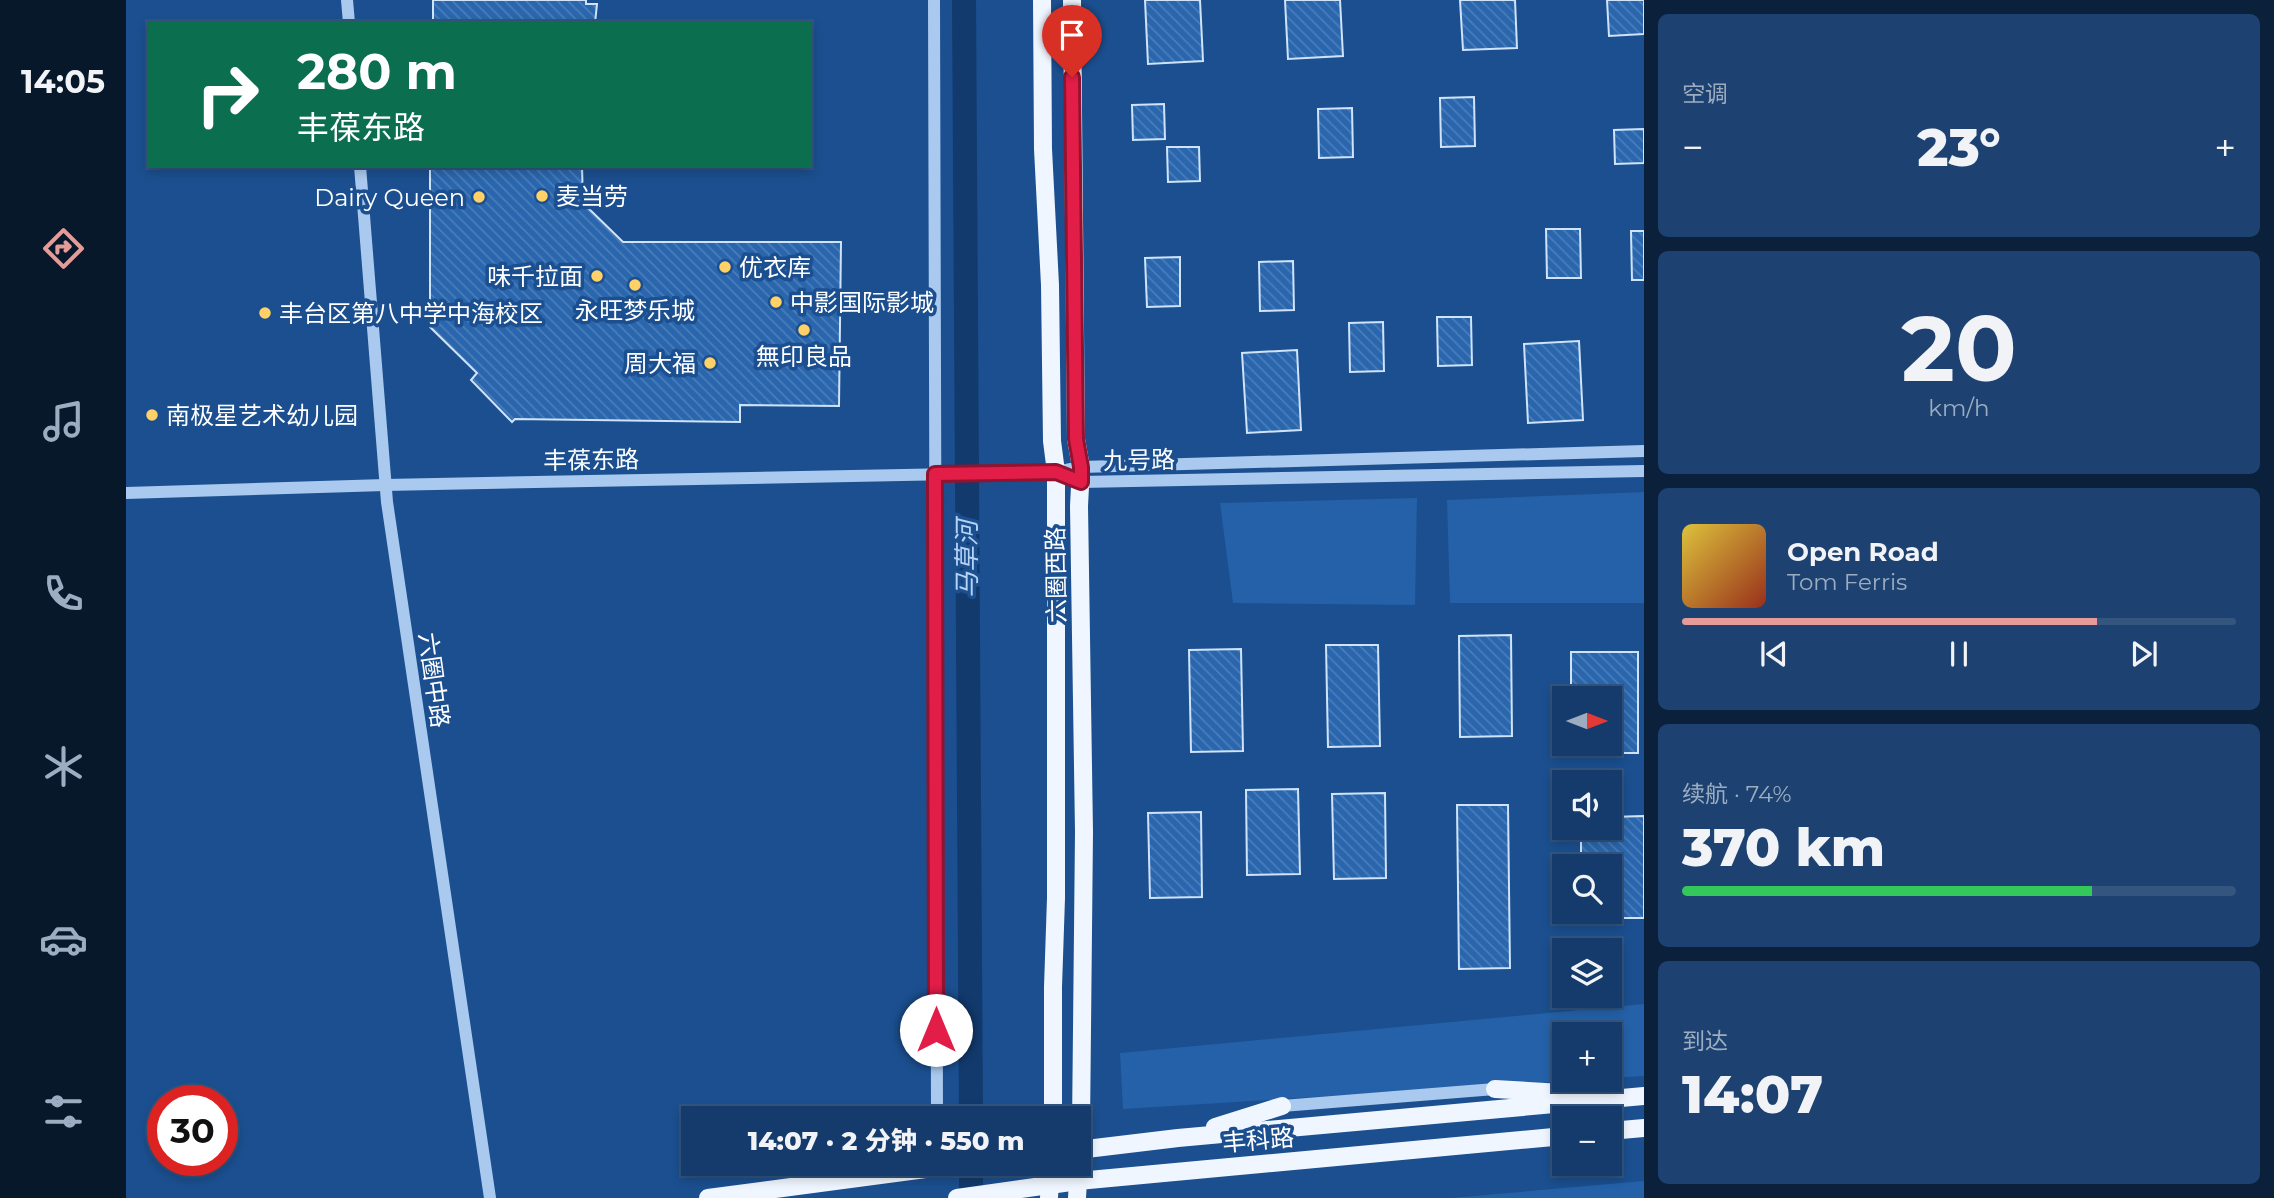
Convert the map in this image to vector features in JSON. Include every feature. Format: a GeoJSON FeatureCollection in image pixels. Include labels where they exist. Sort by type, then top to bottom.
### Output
{"type":"FeatureCollection","features":[{"type":"Feature","properties":{"kind":"main road","name":"六圈西路"},"geometry":{"type":"LineString","coordinates":[[1042,0],[1043,149],[1050,285],[1052,441],[1056,472],[1053,1106]]}},
{"type":"Feature","properties":{"kind":"main road","name":"六圈西路"},"geometry":{"type":"LineString","coordinates":[[1072,0],[1076,439],[1081,474],[1079,506],[1084,832],[1079,1106]]}},
{"type":"Feature","properties":{"kind":"main road"},"geometry":{"type":"LineString","coordinates":[[1495,1089],[1566,1092],[1606,1099]]}},
{"type":"Feature","properties":{"kind":"main road","name":"丰科路"},"geometry":{"type":"LineString","coordinates":[[1091,1148],[1178,1138],[1644,1096]]}},
{"type":"Feature","properties":{"kind":"main road"},"geometry":{"type":"LineString","coordinates":[[1178,1138],[1282,1106]]}},
{"type":"Feature","properties":{"kind":"main road"},"geometry":{"type":"LineString","coordinates":[[1622,1130],[1644,1128]]}},
{"type":"Feature","properties":{"kind":"main road","name":"丰科路"},"geometry":{"type":"LineString","coordinates":[[957,1198],[998,1192],[1078,1190],[1552,1137]]}},
{"type":"Feature","properties":{"kind":"main road"},"geometry":{"type":"LineString","coordinates":[[708,1198],[869,1176]]}},
{"type":"Feature","properties":{"kind":"street"},"geometry":{"type":"LineString","coordinates":[[347,0],[349,21]]}},
{"type":"Feature","properties":{"kind":"street"},"geometry":{"type":"LineString","coordinates":[[934,0],[939,474],[937,1106]]}},
{"type":"Feature","properties":{"kind":"street","name":"六圈中路"},"geometry":{"type":"LineString","coordinates":[[360,168],[385,485],[490,1198]]}},
{"type":"Feature","properties":{"kind":"street","name":"九号路"},"geometry":{"type":"LineString","coordinates":[[1081,474],[1644,451]]}},
{"type":"Feature","properties":{"kind":"street","name":"九号路"},"geometry":{"type":"LineString","coordinates":[[1056,472],[1644,471]]}},
{"type":"Feature","properties":{"kind":"street","name":"丰葆东路"},"geometry":{"type":"LineString","coordinates":[[126,493],[385,485],[1056,472]]}},
{"type":"Feature","properties":{"kind":"street","name":"丰科路"},"geometry":{"type":"LineString","coordinates":[[1282,1106],[1495,1089]]}},
{"type":"Feature","properties":{"kind":"shaded area"},"geometry":{"type":"Polygon","coordinates":[[[1644,492],[1644,603],[1450,603],[1447,500],[1644,492]]]}},
{"type":"Feature","properties":{"kind":"shaded area"},"geometry":{"type":"Polygon","coordinates":[[[1417,498],[1415,605],[1233,603],[1220,503],[1417,498]]]}},
{"type":"Feature","properties":{"kind":"shaded area"},"geometry":{"type":"Polygon","coordinates":[[[1644,1004],[1644,1076],[1622,1077],[1622,1022],[1552,1022],[1552,1082],[1123,1109],[1120,1053],[1644,1004]]]}},
{"type":"Feature","properties":{"kind":"shaded area"},"geometry":{"type":"Polygon","coordinates":[[[1644,1181],[1644,1198],[1451,1198],[1644,1181]]]}},
{"type":"Feature","properties":{"kind":"building"},"geometry":{"type":"Polygon","coordinates":[[[433,0],[586,0],[586,4],[597,4],[595,21],[433,21],[433,0]]]}},
{"type":"Feature","properties":{"kind":"building"},"geometry":{"type":"Polygon","coordinates":[[[1145,0],[1200,0],[1203,61],[1148,64],[1145,0]]]}},
{"type":"Feature","properties":{"kind":"building"},"geometry":{"type":"Polygon","coordinates":[[[1285,0],[1340,0],[1343,56],[1288,59],[1285,0]]]}},
{"type":"Feature","properties":{"kind":"building"},"geometry":{"type":"Polygon","coordinates":[[[1460,0],[1515,0],[1517,48],[1463,50],[1460,0]]]}},
{"type":"Feature","properties":{"kind":"building"},"geometry":{"type":"Polygon","coordinates":[[[1607,0],[1644,0],[1644,34],[1609,36],[1607,0]]]}},
{"type":"Feature","properties":{"kind":"building"},"geometry":{"type":"Polygon","coordinates":[[[1474,97],[1475,146],[1441,147],[1440,98],[1474,97]]]}},
{"type":"Feature","properties":{"kind":"building"},"geometry":{"type":"Polygon","coordinates":[[[1164,104],[1165,139],[1133,140],[1132,105],[1164,104]]]}},
{"type":"Feature","properties":{"kind":"building"},"geometry":{"type":"Polygon","coordinates":[[[1352,108],[1353,157],[1319,158],[1318,109],[1352,108]]]}},
{"type":"Feature","properties":{"kind":"building"},"geometry":{"type":"Polygon","coordinates":[[[1644,129],[1644,163],[1615,164],[1614,130],[1644,129]]]}},
{"type":"Feature","properties":{"kind":"building"},"geometry":{"type":"Polygon","coordinates":[[[1167,147],[1199,147],[1200,181],[1168,182],[1167,147]]]}},
{"type":"Feature","properties":{"kind":"building","name":"永旺梦乐城"},"geometry":{"type":"Polygon","coordinates":[[[430,168],[582,168],[583,203],[623,242],[841,242],[839,406],[740,405],[740,422],[515,419],[512,422],[471,380],[477,373],[430,327],[430,168]]]}},
{"type":"Feature","properties":{"kind":"building"},"geometry":{"type":"Polygon","coordinates":[[[1546,229],[1580,229],[1581,278],[1547,278],[1546,229]]]}},
{"type":"Feature","properties":{"kind":"building"},"geometry":{"type":"Polygon","coordinates":[[[1631,231],[1644,231],[1644,280],[1632,280],[1631,231]]]}},
{"type":"Feature","properties":{"kind":"building"},"geometry":{"type":"Polygon","coordinates":[[[1180,257],[1180,306],[1147,307],[1145,258],[1180,257]]]}},
{"type":"Feature","properties":{"kind":"building"},"geometry":{"type":"Polygon","coordinates":[[[1293,261],[1294,310],[1260,311],[1259,262],[1293,261]]]}},
{"type":"Feature","properties":{"kind":"building"},"geometry":{"type":"Polygon","coordinates":[[[1437,317],[1471,317],[1472,365],[1438,366],[1437,317]]]}},
{"type":"Feature","properties":{"kind":"building"},"geometry":{"type":"Polygon","coordinates":[[[1383,322],[1384,371],[1350,372],[1349,323],[1383,322]]]}},
{"type":"Feature","properties":{"kind":"building"},"geometry":{"type":"Polygon","coordinates":[[[1579,341],[1583,420],[1528,423],[1524,344],[1579,341]]]}},
{"type":"Feature","properties":{"kind":"building"},"geometry":{"type":"Polygon","coordinates":[[[1297,350],[1301,430],[1247,433],[1242,353],[1297,350]]]}},
{"type":"Feature","properties":{"kind":"building"},"geometry":{"type":"Polygon","coordinates":[[[1511,635],[1512,736],[1460,737],[1459,636],[1511,635]]]}},
{"type":"Feature","properties":{"kind":"building"},"geometry":{"type":"Polygon","coordinates":[[[1326,645],[1378,645],[1380,746],[1328,747],[1326,645]]]}},
{"type":"Feature","properties":{"kind":"building"},"geometry":{"type":"Polygon","coordinates":[[[1241,649],[1243,751],[1191,752],[1189,650],[1241,649]]]}},
{"type":"Feature","properties":{"kind":"building"},"geometry":{"type":"Polygon","coordinates":[[[1571,652],[1638,652],[1638,753],[1622,753],[1622,686],[1571,686],[1571,652]]]}},
{"type":"Feature","properties":{"kind":"building"},"geometry":{"type":"Polygon","coordinates":[[[1298,789],[1300,874],[1247,875],[1246,790],[1298,789]]]}},
{"type":"Feature","properties":{"kind":"building"},"geometry":{"type":"Polygon","coordinates":[[[1385,793],[1386,878],[1334,879],[1332,794],[1385,793]]]}},
{"type":"Feature","properties":{"kind":"building"},"geometry":{"type":"Polygon","coordinates":[[[1457,805],[1508,805],[1510,968],[1459,969],[1457,805]]]}},
{"type":"Feature","properties":{"kind":"building"},"geometry":{"type":"Polygon","coordinates":[[[1201,812],[1202,897],[1150,898],[1148,813],[1201,812]]]}},
{"type":"Feature","properties":{"kind":"building"},"geometry":{"type":"Polygon","coordinates":[[[1644,816],[1644,918],[1622,918],[1622,854],[1581,854],[1581,840],[1622,840],[1622,817],[1644,816]]]}},
{"type":"Feature","properties":{"kind":"waterway","name":"马草河"},"geometry":{"type":"LineString","coordinates":[[964,0],[971,1106]]}},
{"type":"Feature","properties":{"kind":"waterway","name":"马草河"},"geometry":{"type":"LineString","coordinates":[[971,1176],[971,1198]]}},
{"type":"Feature","properties":{"kind":"place","name":"麦当劳"},"geometry":{"type":"Point","coordinates":[542,196]}},
{"type":"Feature","properties":{"kind":"place","name":"Dairy Queen"},"geometry":{"type":"Point","coordinates":[479,197]}},
{"type":"Feature","properties":{"kind":"place","name":"优衣库"},"geometry":{"type":"Point","coordinates":[725,267]}},
{"type":"Feature","properties":{"kind":"place","name":"味千拉面"},"geometry":{"type":"Point","coordinates":[597,276]}},
{"type":"Feature","properties":{"kind":"place","name":"永旺梦乐城"},"geometry":{"type":"Point","coordinates":[635,285]}},
{"type":"Feature","properties":{"kind":"place","name":"中影国际影城"},"geometry":{"type":"Point","coordinates":[776,302]}},
{"type":"Feature","properties":{"kind":"place","name":"丰台区第八中学中海校区"},"geometry":{"type":"Point","coordinates":[265,313]}},
{"type":"Feature","properties":{"kind":"place","name":"無印良品"},"geometry":{"type":"Point","coordinates":[804,330]}},
{"type":"Feature","properties":{"kind":"place","name":"周大福"},"geometry":{"type":"Point","coordinates":[710,363]}},
{"type":"Feature","properties":{"kind":"place","name":"南极星艺术幼儿园"},"geometry":{"type":"Point","coordinates":[152,415]}},
{"type":"Feature","properties":{"kind":"route"},"geometry":{"type":"LineString","coordinates":[[936,1030],[935,474],[1056,472],[1081,482],[1076,439],[1072,77]]}}]}
